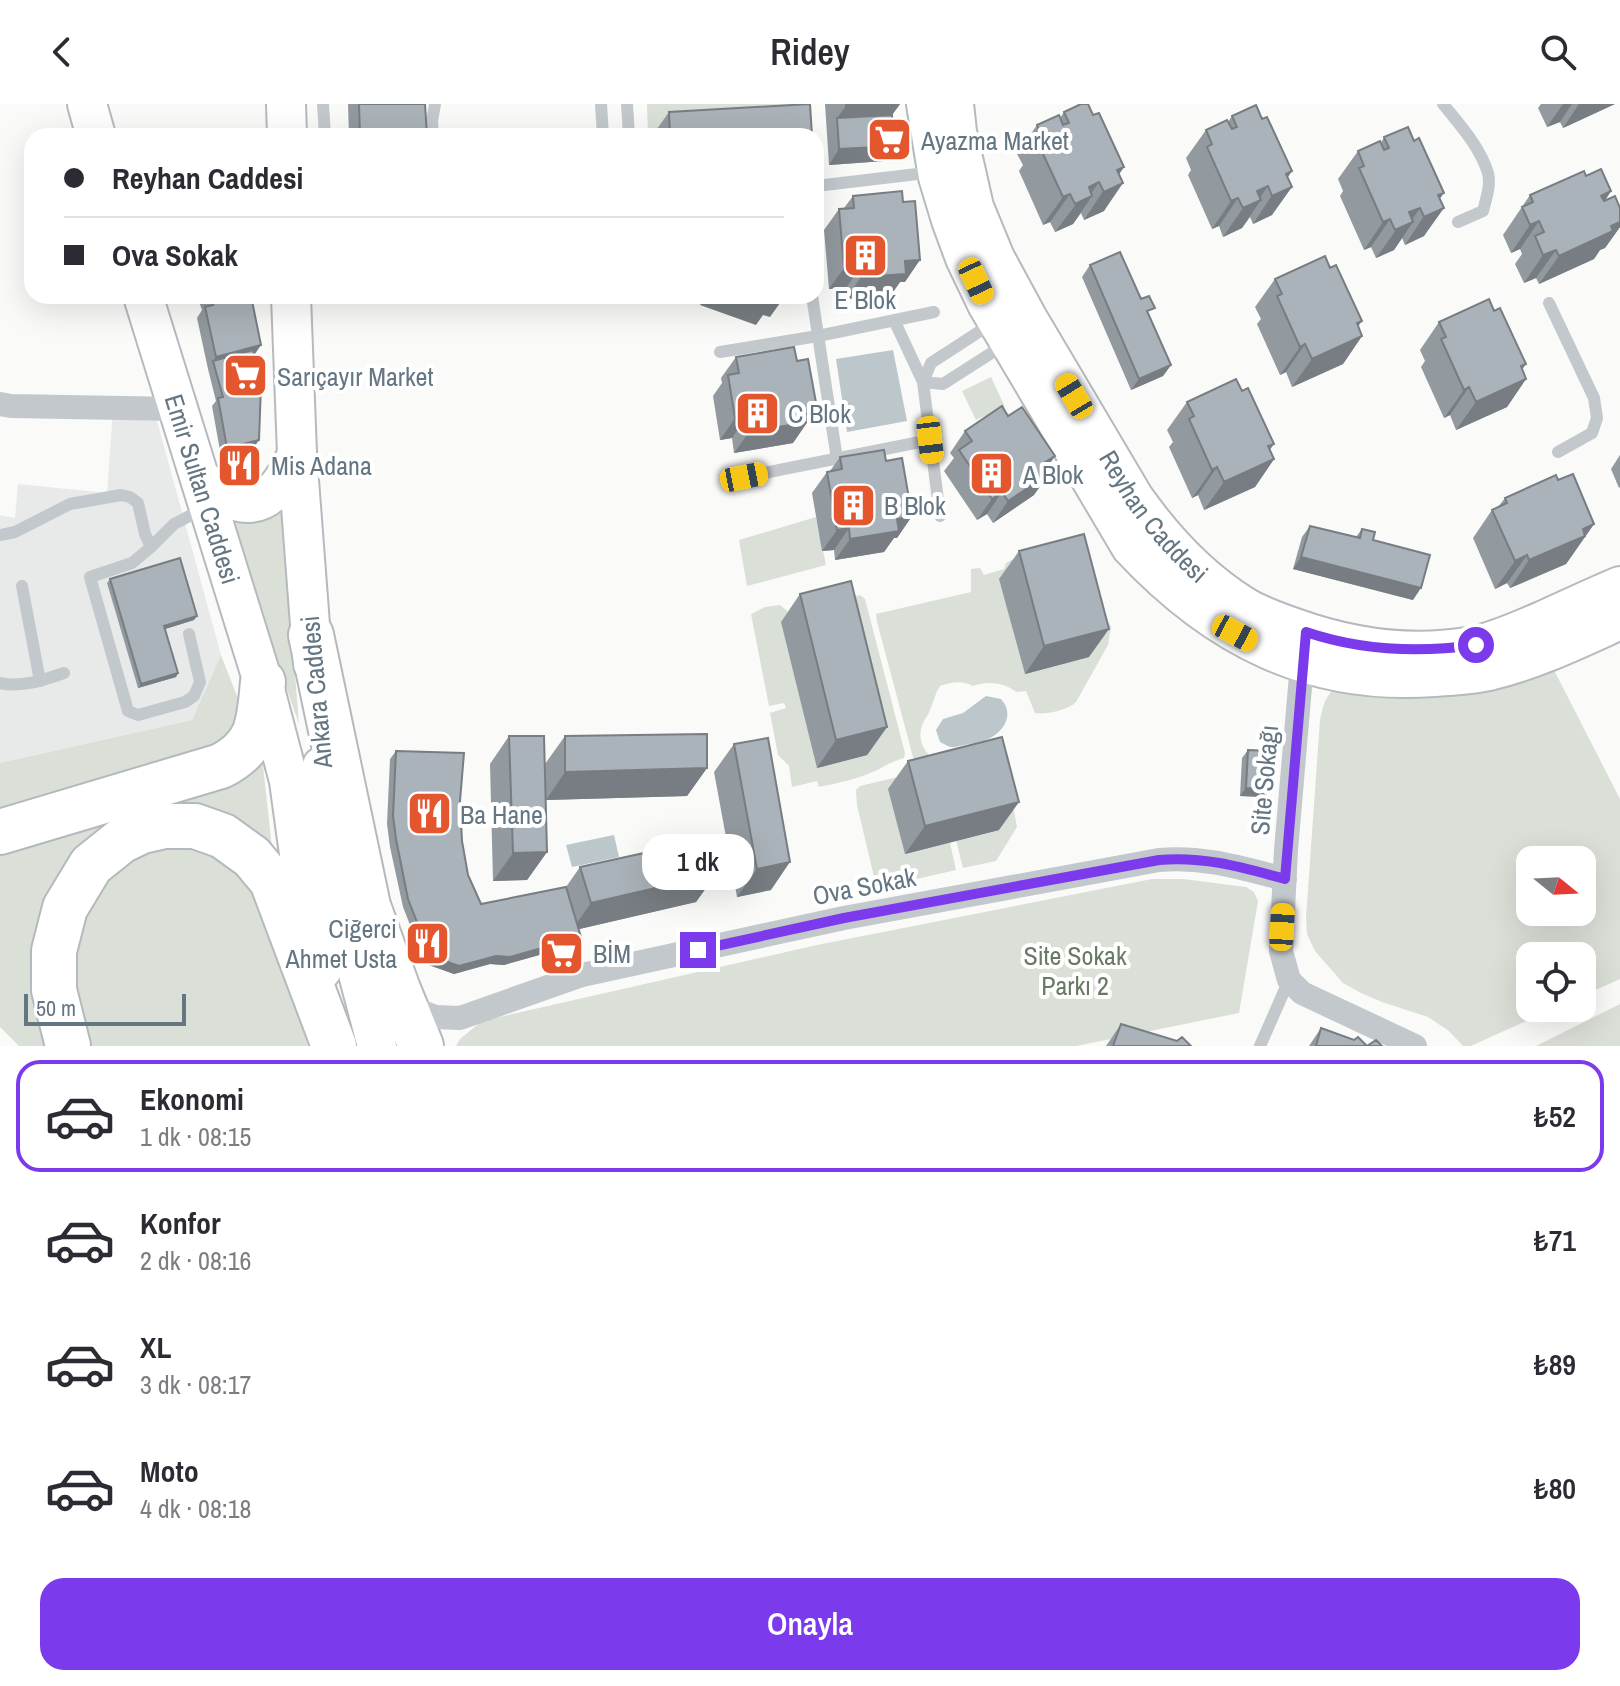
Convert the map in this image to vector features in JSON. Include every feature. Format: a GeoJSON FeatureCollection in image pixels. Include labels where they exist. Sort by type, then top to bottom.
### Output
{"type":"FeatureCollection","features":[{"type":"Feature","properties":{"kind":"highway"},"geometry":{"type":"LineString","coordinates":[[311,635],[368,906],[402,1025]]}},
{"type":"Feature","properties":{"kind":"highway"},"geometry":{"type":"LineString","coordinates":[[0,832],[221,766],[237,758],[249,745],[259,722],[263,682]]}},
{"type":"Feature","properties":{"kind":"highway"},"geometry":{"type":"LineString","coordinates":[[68,1046],[54,990],[54,951],[65,908],[91,865],[121,841],[142,831],[164,826],[195,826],[223,836],[252,857],[272,881],[334,1046]]}},
{"type":"Feature","properties":{"kind":"highway"},"geometry":{"type":"LineString","coordinates":[[346,928],[402,1025],[421,1046]]}},
{"type":"Feature","properties":{"kind":"main road"},"geometry":{"type":"LineString","coordinates":[[87,104],[94,128]]}},
{"type":"Feature","properties":{"kind":"main road"},"geometry":{"type":"LineString","coordinates":[[286,104],[287,128]]}},
{"type":"Feature","properties":{"kind":"main road","name":"Reyhan Caddesi"},"geometry":{"type":"LineString","coordinates":[[926,104],[937,172],[965,258],[1010,329],[1153,525],[1204,576],[1243,606],[1276,621],[1304,648],[1367,647],[1403,651],[1476,645],[1619,597]]}},
{"type":"Feature","properties":{"kind":"main road","name":"Reyhan Caddesi"},"geometry":{"type":"LineString","coordinates":[[954,104],[974,207],[995,258],[1010,329]]}},
{"type":"Feature","properties":{"kind":"main road","name":"Emir Sultan Caddesi"},"geometry":{"type":"LineString","coordinates":[[145,304],[263,682],[289,781],[306,905],[342,1046]]}},
{"type":"Feature","properties":{"kind":"main road","name":"Ankara Caddesi"},"geometry":{"type":"LineString","coordinates":[[291,304],[297,454],[329,841],[346,928],[377,1046]]}},
{"type":"Feature","properties":{"kind":"main road"},"geometry":{"type":"LineString","coordinates":[[204,492],[252,503],[271,495],[286,478],[297,454]]}},
{"type":"Feature","properties":{"kind":"street"},"geometry":{"type":"LineString","coordinates":[[0,404],[178,409]]}},
{"type":"Feature","properties":{"kind":"street","name":"Site Sokağı"},"geometry":{"type":"LineString","coordinates":[[1289,980],[1281,951],[1304,648]]}},
{"type":"Feature","properties":{"kind":"street","name":"Ova Sokak"},"geometry":{"type":"LineString","coordinates":[[402,1025],[435,1017],[460,1018],[582,975],[844,918],[1159,860],[1212,860],[1285,879]]}},
{"type":"Feature","properties":{"kind":"street"},"geometry":{"type":"LineString","coordinates":[[1289,980],[1302,993],[1415,1046]]}},
{"type":"Feature","properties":{"kind":"street"},"geometry":{"type":"LineString","coordinates":[[441,1046],[446,1033],[460,1018]]}},
{"type":"Feature","properties":{"kind":"lane"},"geometry":{"type":"LineString","coordinates":[[323,104],[324,128]]}},
{"type":"Feature","properties":{"kind":"lane"},"geometry":{"type":"LineString","coordinates":[[432,128],[435,104]]}},
{"type":"Feature","properties":{"kind":"lane"},"geometry":{"type":"LineString","coordinates":[[601,104],[602,128]]}},
{"type":"Feature","properties":{"kind":"lane"},"geometry":{"type":"LineString","coordinates":[[627,104],[628,128]]}},
{"type":"Feature","properties":{"kind":"lane"},"geometry":{"type":"LineString","coordinates":[[1443,104],[1472,141],[1488,174],[1483,211],[1458,222]]}},
{"type":"Feature","properties":{"kind":"lane"},"geometry":{"type":"LineString","coordinates":[[824,185],[937,172]]}},
{"type":"Feature","properties":{"kind":"lane"},"geometry":{"type":"LineString","coordinates":[[1549,303],[1594,398],[1597,418],[1592,433],[1558,452]]}},
{"type":"Feature","properties":{"kind":"lane"},"geometry":{"type":"LineString","coordinates":[[813,304],[837,459]]}},
{"type":"Feature","properties":{"kind":"lane"},"geometry":{"type":"LineString","coordinates":[[720,352],[934,312]]}},
{"type":"Feature","properties":{"kind":"lane"},"geometry":{"type":"LineString","coordinates":[[894,320],[923,382],[940,516]]}},
{"type":"Feature","properties":{"kind":"lane"},"geometry":{"type":"LineString","coordinates":[[923,382],[931,363],[1010,329]]}},
{"type":"Feature","properties":{"kind":"lane"},"geometry":{"type":"LineString","coordinates":[[923,382],[943,384],[1010,329]]}},
{"type":"Feature","properties":{"kind":"lane"},"geometry":{"type":"LineString","coordinates":[[744,477],[930,440]]}},
{"type":"Feature","properties":{"kind":"lane"},"geometry":{"type":"LineString","coordinates":[[189,634],[200,682],[194,696],[185,702],[138,715],[131,714],[90,577],[132,563],[204,492]]}},
{"type":"Feature","properties":{"kind":"lane"},"geometry":{"type":"LineString","coordinates":[[0,535],[15,532],[70,504],[121,495],[138,503],[151,547]]}},
{"type":"Feature","properties":{"kind":"lane"},"geometry":{"type":"LineString","coordinates":[[22,586],[40,681]]}},
{"type":"Feature","properties":{"kind":"lane"},"geometry":{"type":"LineString","coordinates":[[0,683],[18,685],[64,673]]}},
{"type":"Feature","properties":{"kind":"lane"},"geometry":{"type":"LineString","coordinates":[[1260,1046],[1289,980]]}},
{"type":"Feature","properties":{"kind":"shaded area"},"geometry":{"type":"Polygon","coordinates":[[[893,350],[907,421],[847,432],[836,359],[893,350]]]}},
{"type":"Feature","properties":{"kind":"shaded area"},"geometry":{"type":"Polygon","coordinates":[[[153,406],[221,655],[192,720],[0,763],[0,515],[15,518],[18,484],[107,493],[113,410],[153,406]]]}},
{"type":"Feature","properties":{"kind":"shaded area"},"geometry":{"type":"Polygon","coordinates":[[[986,696],[1001,699],[1005,704],[1007,720],[1001,729],[984,741],[955,747],[940,742],[936,730],[943,719],[963,713],[986,696]]]}},
{"type":"Feature","properties":{"kind":"shaded area"},"geometry":{"type":"Polygon","coordinates":[[[614,835],[619,857],[572,867],[566,845],[614,835]]]}},
{"type":"Feature","properties":{"kind":"green space"},"geometry":{"type":"Polygon","coordinates":[[[647,104],[802,104],[804,128],[648,128],[647,104]]]}},
{"type":"Feature","properties":{"kind":"green space"},"geometry":{"type":"Polygon","coordinates":[[[991,377],[1005,407],[976,420],[962,391],[991,377]]]}},
{"type":"Feature","properties":{"kind":"green space"},"geometry":{"type":"Polygon","coordinates":[[[282,513],[299,724],[227,519],[282,513]]]}},
{"type":"Feature","properties":{"kind":"green space"},"geometry":{"type":"Polygon","coordinates":[[[816,517],[826,565],[747,586],[739,540],[816,517]]]}},
{"type":"Feature","properties":{"kind":"green space"},"geometry":{"type":"Polygon","coordinates":[[[1074,556],[1111,627],[1108,645],[1076,702],[1057,711],[1035,713],[1026,691],[1016,692],[995,683],[973,686],[957,682],[940,686],[921,732],[924,748],[935,760],[919,762],[913,757],[876,614],[971,592],[971,569],[980,568],[984,575],[1004,569],[1006,563],[1017,557],[1074,556]]]}},
{"type":"Feature","properties":{"kind":"green space"},"geometry":{"type":"Polygon","coordinates":[[[860,595],[865,599],[904,758],[848,780],[819,787],[817,781],[792,787],[789,766],[778,755],[770,713],[786,708],[784,703],[769,706],[751,614],[765,607],[780,605],[792,615],[860,595]]]}},
{"type":"Feature","properties":{"kind":"green space"},"geometry":{"type":"Polygon","coordinates":[[[221,655],[244,724],[236,741],[0,821],[0,763],[192,720],[221,655]]]}},
{"type":"Feature","properties":{"kind":"green space"},"geometry":{"type":"Polygon","coordinates":[[[1554,670],[1620,799],[1620,979],[1596,990],[1596,942],[1516,942],[1516,1022],[1524,1022],[1471,1046],[1463,1046],[1449,1031],[1428,1017],[1382,1002],[1343,983],[1315,951],[1307,934],[1320,720],[1326,700],[1333,690],[1386,698],[1444,696],[1510,686],[1554,670]]]}},
{"type":"Feature","properties":{"kind":"green space"},"geometry":{"type":"Polygon","coordinates":[[[1003,752],[1017,827],[996,861],[963,868],[956,840],[950,843],[956,870],[886,886],[875,881],[856,790],[860,786],[1003,752]]]}},
{"type":"Feature","properties":{"kind":"green space"},"geometry":{"type":"Polygon","coordinates":[[[262,757],[273,857],[251,836],[92,843],[54,1046],[19,1046],[0,1027],[0,844],[262,757]]]}},
{"type":"Feature","properties":{"kind":"green space"},"geometry":{"type":"Polygon","coordinates":[[[153,845],[201,846],[222,857],[259,894],[308,1046],[86,1046],[73,997],[73,952],[82,911],[108,873],[153,845]]]}},
{"type":"Feature","properties":{"kind":"green space","name":"Site Sokak Parkı 2"},"geometry":{"type":"Polygon","coordinates":[[[1152,879],[1183,879],[1246,887],[1254,892],[1258,901],[1239,1013],[1076,1046],[456,1046],[482,1021],[817,945],[1152,879]]]}},
{"type":"Feature","properties":{"kind":"green space"},"geometry":{"type":"Polygon","coordinates":[[[1620,1004],[1620,1046],[1536,1046],[1584,1022],[1596,1022],[1596,1016],[1620,1004]]]}},
{"type":"Feature","properties":{"kind":"building"},"geometry":{"type":"Polygon","coordinates":[[[359,104],[425,104],[426,128],[360,128],[359,104]]]}},
{"type":"Feature","properties":{"kind":"building"},"geometry":{"type":"Polygon","coordinates":[[[810,104],[812,128],[670,128],[669,112],[810,104]]]}},
{"type":"Feature","properties":{"kind":"building"},"geometry":{"type":"Polygon","coordinates":[[[1088,104],[1093,115],[1099,113],[1124,167],[1117,170],[1123,183],[1104,192],[1099,182],[1089,187],[1092,196],[1075,204],[1070,194],[1063,197],[1038,143],[1044,141],[1037,125],[1059,115],[1063,125],[1069,123],[1064,112],[1088,104]]]}},
{"type":"Feature","properties":{"kind":"building"},"geometry":{"type":"Polygon","coordinates":[[[1256,105],[1262,119],[1267,117],[1292,171],[1286,174],[1292,187],[1272,196],[1268,186],[1257,191],[1261,200],[1243,208],[1238,198],[1231,201],[1207,147],[1212,144],[1206,130],[1227,120],[1232,129],[1237,127],[1232,116],[1256,105]]]}},
{"type":"Feature","properties":{"kind":"building"},"geometry":{"type":"Polygon","coordinates":[[[892,115],[894,146],[839,149],[837,118],[892,115]]]}},
{"type":"Feature","properties":{"kind":"building"},"geometry":{"type":"Polygon","coordinates":[[[1408,127],[1414,141],[1419,138],[1444,193],[1438,195],[1444,208],[1424,217],[1420,208],[1409,212],[1413,222],[1395,230],[1390,219],[1383,222],[1359,168],[1364,166],[1358,151],[1380,141],[1384,150],[1389,148],[1384,137],[1408,127]]]}},
{"type":"Feature","properties":{"kind":"building"},"geometry":{"type":"Polygon","coordinates":[[[1601,169],[1611,191],[1601,196],[1604,201],[1615,196],[1620,208],[1620,222],[1611,226],[1613,231],[1559,256],[1556,250],[1543,255],[1535,236],[1544,232],[1539,221],[1530,225],[1522,207],[1533,202],[1530,195],[1584,171],[1586,176],[1601,169]]]}},
{"type":"Feature","properties":{"kind":"building","name":"E Blok"},"geometry":{"type":"Polygon","coordinates":[[[902,191],[903,202],[915,201],[920,260],[905,261],[906,274],[861,277],[861,266],[844,268],[839,209],[854,208],[853,196],[902,191]]]}},
{"type":"Feature","properties":{"kind":"building"},"geometry":{"type":"Polygon","coordinates":[[[1120,252],[1141,299],[1149,296],[1155,308],[1147,311],[1171,365],[1139,379],[1090,265],[1120,252]]]}},
{"type":"Feature","properties":{"kind":"building"},"geometry":{"type":"Polygon","coordinates":[[[1325,256],[1330,268],[1336,265],[1362,321],[1357,323],[1362,336],[1312,359],[1305,344],[1300,347],[1277,296],[1282,294],[1275,279],[1325,256]]]}},
{"type":"Feature","properties":{"kind":"building"},"geometry":{"type":"Polygon","coordinates":[[[1489,299],[1494,311],[1500,308],[1526,364],[1521,366],[1526,379],[1476,402],[1469,387],[1464,390],[1441,339],[1446,337],[1439,322],[1489,299]]]}},
{"type":"Feature","properties":{"kind":"building"},"geometry":{"type":"Polygon","coordinates":[[[253,304],[261,345],[216,357],[205,307],[253,304]]]}},
{"type":"Feature","properties":{"kind":"building"},"geometry":{"type":"Polygon","coordinates":[[[794,347],[797,361],[808,359],[817,408],[806,410],[808,422],[749,432],[747,416],[735,418],[728,375],[739,373],[736,357],[794,347]]]}},
{"type":"Feature","properties":{"kind":"building"},"geometry":{"type":"Polygon","coordinates":[[[253,350],[261,385],[259,440],[227,448],[218,398],[223,397],[213,361],[253,350]]]}},
{"type":"Feature","properties":{"kind":"building"},"geometry":{"type":"Polygon","coordinates":[[[1236,379],[1242,391],[1248,388],[1274,444],[1268,446],[1274,459],[1224,482],[1217,467],[1212,470],[1189,419],[1194,416],[1187,402],[1236,379]]]}},
{"type":"Feature","properties":{"kind":"building","name":"A Blok"},"geometry":{"type":"Polygon","coordinates":[[[1002,406],[1008,416],[1022,407],[1055,456],[1042,464],[1049,474],[1008,501],[1002,492],[992,499],[959,450],[972,441],[965,431],[1002,406]]]}},
{"type":"Feature","properties":{"kind":"building","name":"B Blok"},"geometry":{"type":"Polygon","coordinates":[[[884,450],[886,461],[902,458],[912,516],[897,519],[899,531],[850,539],[849,528],[837,530],[827,472],[842,469],[840,457],[884,450]]]}},
{"type":"Feature","properties":{"kind":"building"},"geometry":{"type":"Polygon","coordinates":[[[1573,474],[1594,524],[1583,529],[1585,536],[1529,560],[1527,555],[1515,561],[1492,510],[1507,503],[1505,498],[1556,475],[1558,480],[1573,474]]]}},
{"type":"Feature","properties":{"kind":"building"},"geometry":{"type":"Polygon","coordinates":[[[1310,526],[1360,538],[1362,529],[1375,532],[1373,540],[1430,555],[1421,588],[1301,557],[1310,526]]]}},
{"type":"Feature","properties":{"kind":"building"},"geometry":{"type":"Polygon","coordinates":[[[1084,534],[1109,629],[1044,646],[1019,551],[1084,534]]]}},
{"type":"Feature","properties":{"kind":"building"},"geometry":{"type":"Polygon","coordinates":[[[180,558],[197,616],[164,626],[178,673],[141,684],[110,579],[180,558]]]}},
{"type":"Feature","properties":{"kind":"building"},"geometry":{"type":"Polygon","coordinates":[[[851,581],[887,727],[836,740],[800,594],[851,581]]]}},
{"type":"Feature","properties":{"kind":"building"},"geometry":{"type":"Polygon","coordinates":[[[707,734],[707,768],[565,772],[565,736],[707,734]]]}},
{"type":"Feature","properties":{"kind":"building"},"geometry":{"type":"Polygon","coordinates":[[[509,736],[544,736],[547,852],[513,853],[509,736]]]}},
{"type":"Feature","properties":{"kind":"building"},"geometry":{"type":"Polygon","coordinates":[[[1002,737],[1019,802],[925,826],[908,761],[1002,737]]]}},
{"type":"Feature","properties":{"kind":"building"},"geometry":{"type":"Polygon","coordinates":[[[768,738],[790,862],[757,869],[734,744],[768,738]]]}},
{"type":"Feature","properties":{"kind":"building"},"geometry":{"type":"Polygon","coordinates":[[[1248,750],[1273,751],[1271,789],[1246,788],[1248,750]]]}},
{"type":"Feature","properties":{"kind":"building"},"geometry":{"type":"Polygon","coordinates":[[[396,751],[464,753],[460,801],[462,841],[468,875],[481,904],[566,887],[581,937],[510,957],[496,956],[459,966],[434,957],[408,899],[396,839],[393,816],[396,751]]]}},
{"type":"Feature","properties":{"kind":"building"},"geometry":{"type":"Polygon","coordinates":[[[708,839],[716,874],[591,903],[580,867],[708,839]]]}},
{"type":"Feature","properties":{"kind":"building"},"geometry":{"type":"Polygon","coordinates":[[[1121,1024],[1177,1041],[1182,1037],[1191,1046],[1113,1046],[1121,1024]]]}},
{"type":"Feature","properties":{"kind":"building"},"geometry":{"type":"Polygon","coordinates":[[[1321,1028],[1354,1040],[1358,1037],[1367,1046],[1316,1046],[1321,1028]]]}},
{"type":"Feature","properties":{"kind":"building"},"geometry":{"type":"Polygon","coordinates":[[[1376,1040],[1382,1046],[1367,1046],[1376,1040]]]}},
{"type":"Feature","properties":{"kind":"place","name":"Ayazma Market"},"geometry":{"type":"Point","coordinates":[890,140]}},
{"type":"Feature","properties":{"kind":"place","name":"E Blok"},"geometry":{"type":"Point","coordinates":[865,256]}},
{"type":"Feature","properties":{"kind":"place","name":"Sarıçayır Market"},"geometry":{"type":"Point","coordinates":[246,376]}},
{"type":"Feature","properties":{"kind":"place","name":"C Blok"},"geometry":{"type":"Point","coordinates":[757,413]}},
{"type":"Feature","properties":{"kind":"place","name":"Mis Adana"},"geometry":{"type":"Point","coordinates":[240,465]}},
{"type":"Feature","properties":{"kind":"place","name":"A Blok"},"geometry":{"type":"Point","coordinates":[992,474]}},
{"type":"Feature","properties":{"kind":"place","name":"B Blok"},"geometry":{"type":"Point","coordinates":[853,505]}},
{"type":"Feature","properties":{"kind":"place","name":"Ba Hane"},"geometry":{"type":"Point","coordinates":[429,814]}},
{"type":"Feature","properties":{"kind":"place","name":"Ciğerci Ahmet Usta"},"geometry":{"type":"Point","coordinates":[428,943]}},
{"type":"Feature","properties":{"kind":"place","name":"BİM"},"geometry":{"type":"Point","coordinates":[562,953]}},
{"type":"Feature","properties":{"kind":"route"},"geometry":{"type":"LineString","coordinates":[[698,950],[844,918],[1159,860],[1212,860],[1285,879],[1306,632],[1367,647],[1403,651],[1476,645]]}}]}
